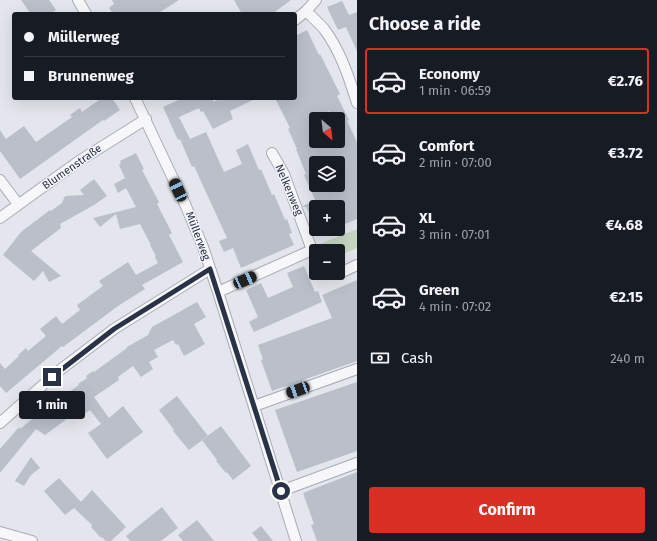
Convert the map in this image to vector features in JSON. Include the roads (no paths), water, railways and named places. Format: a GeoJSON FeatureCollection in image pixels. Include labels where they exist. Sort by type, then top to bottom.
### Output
{"type":"FeatureCollection","features":[{"type":"Feature","properties":{"kind":"street"},"geometry":{"type":"LineString","coordinates":[[78,0],[85,12]]}},
{"type":"Feature","properties":{"kind":"street"},"geometry":{"type":"LineString","coordinates":[[297,19],[306,12],[316,0]]}},
{"type":"Feature","properties":{"kind":"street"},"geometry":{"type":"LineString","coordinates":[[306,12],[324,29],[332,42],[345,69],[357,103]]}},
{"type":"Feature","properties":{"kind":"street","name":"Müllerweg"},"geometry":{"type":"LineString","coordinates":[[139,100],[146,119],[195,226],[218,292],[296,541]]}},
{"type":"Feature","properties":{"kind":"street","name":"Blumenstraße"},"geometry":{"type":"LineString","coordinates":[[0,218],[79,161],[146,119]]}},
{"type":"Feature","properties":{"kind":"street","name":"Nelkenweg"},"geometry":{"type":"LineString","coordinates":[[272,153],[284,174],[310,244]]}},
{"type":"Feature","properties":{"kind":"street"},"geometry":{"type":"LineString","coordinates":[[0,180],[18,204]]}},
{"type":"Feature","properties":{"kind":"street","name":"Nelkenweg"},"geometry":{"type":"LineString","coordinates":[[218,292],[309,257]]}},
{"type":"Feature","properties":{"kind":"street"},"geometry":{"type":"LineString","coordinates":[[345,271],[357,265]]}},
{"type":"Feature","properties":{"kind":"street"},"geometry":{"type":"LineString","coordinates":[[0,423],[54,375],[114,329],[210,269]]}},
{"type":"Feature","properties":{"kind":"street"},"geometry":{"type":"LineString","coordinates":[[254,406],[357,369]]}},
{"type":"Feature","properties":{"kind":"street"},"geometry":{"type":"LineString","coordinates":[[281,491],[357,463]]}},
{"type":"Feature","properties":{"kind":"street"},"geometry":{"type":"LineString","coordinates":[[0,532],[32,541]]}}]}
